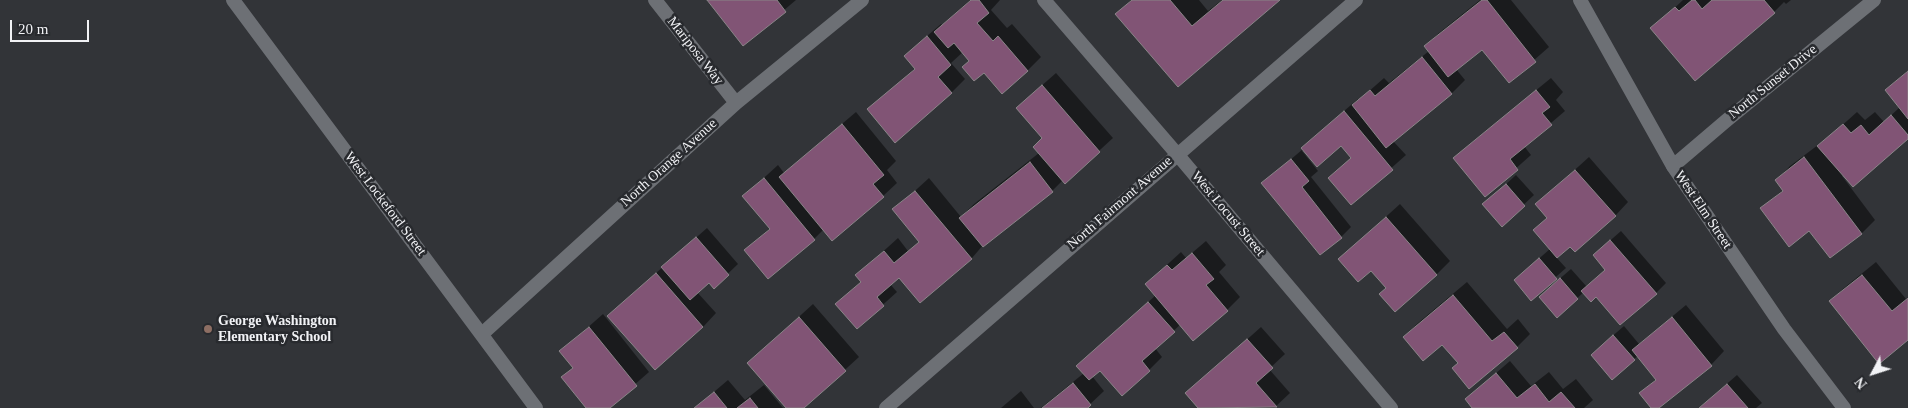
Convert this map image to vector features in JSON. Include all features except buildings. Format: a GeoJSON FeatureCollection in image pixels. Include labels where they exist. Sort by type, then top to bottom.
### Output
{"type":"FeatureCollection","features":[{"type":"Feature","properties":{"kind":"street","name":"West Lockeford Street"},"geometry":{"type":"LineString","coordinates":[[233,0],[536,408]]}},
{"type":"Feature","properties":{"kind":"street","name":"Mariposa Way"},"geometry":{"type":"LineString","coordinates":[[655,0],[736,103]]}},
{"type":"Feature","properties":{"kind":"street","name":"North Orange Avenue"},"geometry":{"type":"LineString","coordinates":[[482,334],[736,103],[862,0]]}},
{"type":"Feature","properties":{"kind":"street","name":"West Locust Street"},"geometry":{"type":"LineString","coordinates":[[1044,0],[1177,154],[1391,408]]}},
{"type":"Feature","properties":{"kind":"street","name":"North Fairmont Avenue"},"geometry":{"type":"LineString","coordinates":[[886,408],[1356,0]]}},
{"type":"Feature","properties":{"kind":"street","name":"West Elm Street"},"geometry":{"type":"LineString","coordinates":[[1580,0],[1673,166],[1784,329],[1844,408]]}},
{"type":"Feature","properties":{"kind":"street","name":"North Sunset Drive"},"geometry":{"type":"LineString","coordinates":[[1673,166],[1874,0]]}},
{"type":"Feature","properties":{"kind":"place","name":"George Washington Elementary School"},"geometry":{"type":"Point","coordinates":[208,329]}}]}
